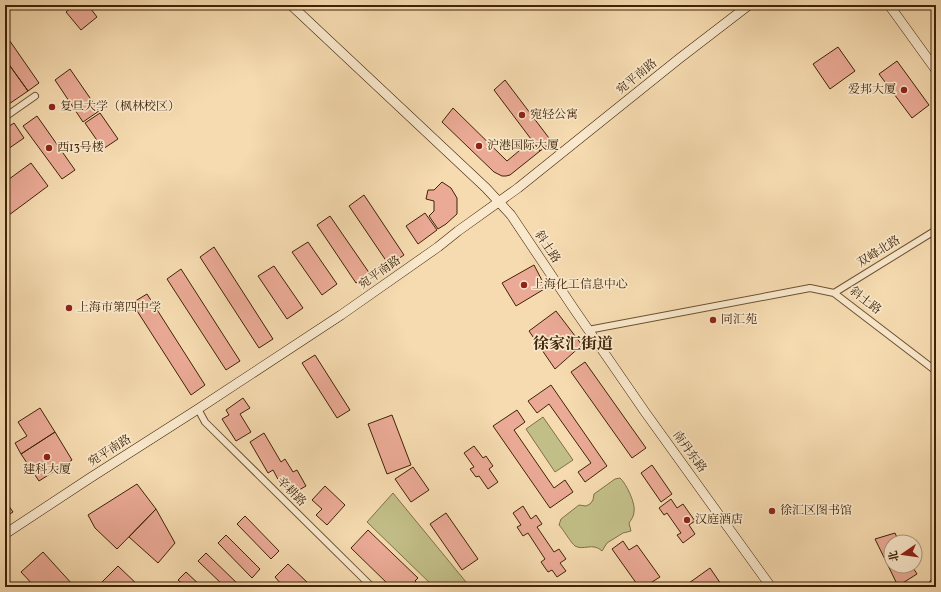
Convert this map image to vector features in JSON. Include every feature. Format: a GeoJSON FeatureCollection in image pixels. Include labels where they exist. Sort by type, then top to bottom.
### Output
{"type":"FeatureCollection","features":[{"type":"Feature","properties":{"kind":"main road","name":"斜土路"},"geometry":{"type":"LineString","coordinates":[[291,5],[486,188],[511,215],[588,330]]}},
{"type":"Feature","properties":{"kind":"main road","name":"宛平南路"},"geometry":{"type":"LineString","coordinates":[[5,534],[198,410],[341,315],[518,188],[680,58],[749,5]]}},
{"type":"Feature","properties":{"kind":"main road"},"geometry":{"type":"LineString","coordinates":[[889,5],[936,70]]}},
{"type":"Feature","properties":{"kind":"main road","name":"南丹东路"},"geometry":{"type":"LineString","coordinates":[[588,330],[771,587]]}},
{"type":"Feature","properties":{"kind":"street"},"geometry":{"type":"LineString","coordinates":[[5,117],[36,96]]}},
{"type":"Feature","properties":{"kind":"street","name":"双峰北路"},"geometry":{"type":"LineString","coordinates":[[834,293],[936,230]]}},
{"type":"Feature","properties":{"kind":"street","name":"斜土路"},"geometry":{"type":"LineString","coordinates":[[588,330],[810,288],[834,293],[936,372]]}},
{"type":"Feature","properties":{"kind":"street","name":"辛耕路"},"geometry":{"type":"LineString","coordinates":[[198,410],[205,422],[372,587]]}},
{"type":"Feature","properties":{"kind":"shaded area"},"geometry":{"type":"Polygon","coordinates":[[[543,417],[573,460],[555,472],[526,429],[543,417]]]}},
{"type":"Feature","properties":{"kind":"shaded area"},"geometry":{"type":"Polygon","coordinates":[[[620,478],[628,489],[634,504],[634,513],[629,523],[631,531],[623,533],[607,543],[602,551],[595,547],[581,548],[575,546],[559,525],[561,519],[579,505],[586,506],[590,504],[593,500],[594,494],[615,479],[620,478]]]}},
{"type":"Feature","properties":{"kind":"shaded area"},"geometry":{"type":"Polygon","coordinates":[[[393,493],[466,582],[461,587],[434,587],[367,522],[393,493]]]}},
{"type":"Feature","properties":{"kind":"building"},"geometry":{"type":"Polygon","coordinates":[[[74,5],[88,5],[97,17],[81,30],[66,12],[74,5]]]}},
{"type":"Feature","properties":{"kind":"building"},"geometry":{"type":"Polygon","coordinates":[[[5,34],[39,83],[28,91],[5,59],[5,34]]]}},
{"type":"Feature","properties":{"kind":"building"},"geometry":{"type":"Polygon","coordinates":[[[838,47],[855,71],[830,89],[813,64],[838,47]]]}},
{"type":"Feature","properties":{"kind":"building"},"geometry":{"type":"Polygon","coordinates":[[[5,59],[28,91],[6,106],[5,105],[5,59]]]}},
{"type":"Feature","properties":{"kind":"building","name":"爱邦大厦"},"geometry":{"type":"Polygon","coordinates":[[[897,61],[929,105],[912,118],[879,74],[897,61]]]}},
{"type":"Feature","properties":{"kind":"building"},"geometry":{"type":"Polygon","coordinates":[[[70,69],[99,111],[83,122],[55,80],[70,69]]]}},
{"type":"Feature","properties":{"kind":"building","name":"宛轻公寓"},"geometry":{"type":"Polygon","coordinates":[[[505,80],[552,142],[540,151],[494,90],[505,80]]]}},
{"type":"Feature","properties":{"kind":"building","name":"沪港国际大厦"},"geometry":{"type":"Polygon","coordinates":[[[453,108],[507,161],[532,140],[540,151],[510,175],[502,176],[494,172],[442,122],[453,108]]]}},
{"type":"Feature","properties":{"kind":"building"},"geometry":{"type":"Polygon","coordinates":[[[100,113],[118,139],[103,149],[85,123],[100,113]]]}},
{"type":"Feature","properties":{"kind":"building","name":"西13号楼"},"geometry":{"type":"Polygon","coordinates":[[[37,116],[75,170],[62,179],[23,126],[37,116]]]}},
{"type":"Feature","properties":{"kind":"building"},"geometry":{"type":"Polygon","coordinates":[[[14,123],[24,138],[5,151],[5,129],[14,123]]]}},
{"type":"Feature","properties":{"kind":"building"},"geometry":{"type":"Polygon","coordinates":[[[31,163],[48,186],[5,218],[5,182],[31,163]]]}},
{"type":"Feature","properties":{"kind":"building"},"geometry":{"type":"Polygon","coordinates":[[[442,182],[451,188],[457,198],[457,214],[438,229],[429,216],[434,211],[434,201],[426,199],[428,190],[434,190],[442,182]]]}},
{"type":"Feature","properties":{"kind":"building"},"geometry":{"type":"Polygon","coordinates":[[[364,195],[404,255],[389,265],[349,206],[364,195]]]}},
{"type":"Feature","properties":{"kind":"building"},"geometry":{"type":"Polygon","coordinates":[[[425,213],[437,230],[418,244],[406,226],[425,213]]]}},
{"type":"Feature","properties":{"kind":"building"},"geometry":{"type":"Polygon","coordinates":[[[330,216],[370,274],[356,283],[317,225],[330,216]]]}},
{"type":"Feature","properties":{"kind":"building"},"geometry":{"type":"Polygon","coordinates":[[[308,242],[337,284],[322,295],[292,252],[308,242]]]}},
{"type":"Feature","properties":{"kind":"building"},"geometry":{"type":"Polygon","coordinates":[[[214,247],[273,339],[259,348],[200,257],[214,247]]]}},
{"type":"Feature","properties":{"kind":"building","name":"上海化工信息中心"},"geometry":{"type":"Polygon","coordinates":[[[534,265],[546,288],[516,306],[502,283],[534,265]]]}},
{"type":"Feature","properties":{"kind":"building"},"geometry":{"type":"Polygon","coordinates":[[[274,266],[303,308],[287,319],[258,276],[274,266]]]}},
{"type":"Feature","properties":{"kind":"building"},"geometry":{"type":"Polygon","coordinates":[[[181,269],[240,361],[226,370],[167,279],[181,269]]]}},
{"type":"Feature","properties":{"kind":"building"},"geometry":{"type":"Polygon","coordinates":[[[147,294],[205,385],[191,395],[132,303],[147,294]]]}},
{"type":"Feature","properties":{"kind":"building"},"geometry":{"type":"Polygon","coordinates":[[[556,311],[582,345],[555,369],[529,331],[556,311]]]}},
{"type":"Feature","properties":{"kind":"building"},"geometry":{"type":"Polygon","coordinates":[[[315,355],[350,410],[337,418],[302,363],[315,355]]]}},
{"type":"Feature","properties":{"kind":"building"},"geometry":{"type":"Polygon","coordinates":[[[585,362],[646,448],[632,458],[571,372],[585,362]]]}},
{"type":"Feature","properties":{"kind":"building"},"geometry":{"type":"Polygon","coordinates":[[[551,385],[607,466],[585,482],[578,472],[591,463],[549,404],[537,413],[528,401],[551,385]]]}},
{"type":"Feature","properties":{"kind":"building"},"geometry":{"type":"Polygon","coordinates":[[[243,398],[250,408],[240,414],[251,432],[236,441],[222,419],[229,415],[226,410],[243,398]]]}},
{"type":"Feature","properties":{"kind":"building"},"geometry":{"type":"Polygon","coordinates":[[[40,408],[55,432],[21,454],[15,443],[27,436],[18,422],[40,408]]]}},
{"type":"Feature","properties":{"kind":"building"},"geometry":{"type":"Polygon","coordinates":[[[517,410],[525,422],[514,430],[554,488],[565,480],[573,492],[550,508],[493,426],[517,410]]]}},
{"type":"Feature","properties":{"kind":"building"},"geometry":{"type":"Polygon","coordinates":[[[392,415],[411,465],[387,474],[368,424],[392,415]]]}},
{"type":"Feature","properties":{"kind":"building","name":"建科大厦"},"geometry":{"type":"Polygon","coordinates":[[[55,432],[72,460],[39,481],[21,454],[55,432]]]}},
{"type":"Feature","properties":{"kind":"building"},"geometry":{"type":"Polygon","coordinates":[[[264,433],[281,462],[285,459],[293,472],[297,470],[306,486],[292,494],[284,480],[280,483],[273,470],[268,473],[250,442],[264,433]]]}},
{"type":"Feature","properties":{"kind":"building"},"geometry":{"type":"Polygon","coordinates":[[[474,446],[483,458],[486,456],[493,466],[489,469],[498,482],[488,489],[479,476],[476,477],[470,469],[474,467],[464,453],[474,446]]]}},
{"type":"Feature","properties":{"kind":"building"},"geometry":{"type":"Polygon","coordinates":[[[652,465],[672,494],[661,502],[641,473],[652,465]]]}},
{"type":"Feature","properties":{"kind":"building"},"geometry":{"type":"Polygon","coordinates":[[[413,467],[429,490],[411,502],[395,479],[413,467]]]}},
{"type":"Feature","properties":{"kind":"building"},"geometry":{"type":"Polygon","coordinates":[[[137,484],[156,509],[117,549],[95,528],[88,515],[137,484]]]}},
{"type":"Feature","properties":{"kind":"building"},"geometry":{"type":"Polygon","coordinates":[[[325,486],[345,505],[327,525],[316,515],[322,509],[312,500],[325,486]]]}},
{"type":"Feature","properties":{"kind":"building"},"geometry":{"type":"Polygon","coordinates":[[[671,499],[677,508],[683,504],[695,521],[689,525],[695,534],[683,543],[677,535],[681,533],[667,513],[664,515],[659,508],[671,499]]]}},
{"type":"Feature","properties":{"kind":"building"},"geometry":{"type":"Polygon","coordinates":[[[5,502],[13,512],[5,517],[5,502]]]}},
{"type":"Feature","properties":{"kind":"building"},"geometry":{"type":"Polygon","coordinates":[[[523,506],[531,519],[536,515],[542,524],[537,527],[554,552],[559,549],[566,559],[560,563],[566,571],[557,577],[552,570],[548,572],[541,562],[545,559],[528,533],[523,536],[517,527],[521,525],[513,513],[523,506]]]}},
{"type":"Feature","properties":{"kind":"building"},"geometry":{"type":"Polygon","coordinates":[[[156,509],[175,543],[158,563],[129,537],[156,509]]]}},
{"type":"Feature","properties":{"kind":"building"},"geometry":{"type":"Polygon","coordinates":[[[446,513],[478,559],[462,570],[430,524],[446,513]]]}},
{"type":"Feature","properties":{"kind":"building"},"geometry":{"type":"Polygon","coordinates":[[[245,516],[279,551],[271,559],[237,524],[245,516]]]}},
{"type":"Feature","properties":{"kind":"building"},"geometry":{"type":"Polygon","coordinates":[[[368,530],[418,578],[415,581],[422,587],[391,587],[351,548],[368,530]]]}},
{"type":"Feature","properties":{"kind":"building"},"geometry":{"type":"Polygon","coordinates":[[[226,535],[260,569],[252,578],[218,543],[226,535]]]}},
{"type":"Feature","properties":{"kind":"building"},"geometry":{"type":"Polygon","coordinates":[[[883,537],[883,555],[875,539],[883,537]]]}},
{"type":"Feature","properties":{"kind":"building"},"geometry":{"type":"Polygon","coordinates":[[[623,541],[629,550],[637,545],[660,577],[644,587],[639,587],[612,549],[623,541]]]}},
{"type":"Feature","properties":{"kind":"building"},"geometry":{"type":"Polygon","coordinates":[[[43,552],[73,585],[70,587],[35,587],[21,572],[43,552]]]}},
{"type":"Feature","properties":{"kind":"building"},"geometry":{"type":"Polygon","coordinates":[[[206,553],[241,587],[225,587],[198,561],[206,553]]]}},
{"type":"Feature","properties":{"kind":"building"},"geometry":{"type":"Polygon","coordinates":[[[288,564],[308,583],[304,587],[281,587],[279,585],[281,584],[275,577],[288,564]]]}},
{"type":"Feature","properties":{"kind":"building"},"geometry":{"type":"Polygon","coordinates":[[[118,566],[140,587],[105,587],[101,583],[118,566]]]}},
{"type":"Feature","properties":{"kind":"building"},"geometry":{"type":"Polygon","coordinates":[[[710,568],[723,587],[692,587],[689,583],[710,568]]]}},
{"type":"Feature","properties":{"kind":"building"},"geometry":{"type":"Polygon","coordinates":[[[186,572],[202,587],[186,587],[178,580],[186,572]]]}},
{"type":"Feature","properties":{"kind":"building"},"geometry":{"type":"Polygon","coordinates":[[[892,574],[917,574],[898,586],[892,574]]]}},
{"type":"Feature","properties":{"kind":"building"},"geometry":{"type":"Polygon","coordinates":[[[936,577],[936,587],[925,587],[931,580],[936,577]]]}},
{"type":"Feature","properties":{"kind":"place","name":"爱邦大厦"},"geometry":{"type":"Point","coordinates":[904,90]}},
{"type":"Feature","properties":{"kind":"place","name":"复旦大学（枫林校区）"},"geometry":{"type":"Point","coordinates":[52,107]}},
{"type":"Feature","properties":{"kind":"place","name":"宛轻公寓"},"geometry":{"type":"Point","coordinates":[522,115]}},
{"type":"Feature","properties":{"kind":"place","name":"沪港国际大厦"},"geometry":{"type":"Point","coordinates":[479,146]}},
{"type":"Feature","properties":{"kind":"place","name":"西13号楼"},"geometry":{"type":"Point","coordinates":[49,148]}},
{"type":"Feature","properties":{"kind":"place","name":"上海化工信息中心"},"geometry":{"type":"Point","coordinates":[524,285]}},
{"type":"Feature","properties":{"kind":"place","name":"上海市第四中学"},"geometry":{"type":"Point","coordinates":[69,308]}},
{"type":"Feature","properties":{"kind":"place","name":"同汇苑"},"geometry":{"type":"Point","coordinates":[713,320]}},
{"type":"Feature","properties":{"kind":"place","name":"建科大厦"},"geometry":{"type":"Point","coordinates":[47,457]}},
{"type":"Feature","properties":{"kind":"place","name":"徐汇区图书馆"},"geometry":{"type":"Point","coordinates":[772,511]}},
{"type":"Feature","properties":{"kind":"place","name":"汉庭酒店"},"geometry":{"type":"Point","coordinates":[687,520]}},
{"type":"Feature","properties":{"kind":"district","name":"徐家汇街道"},"geometry":{"type":"Point","coordinates":[573,345]}}]}
